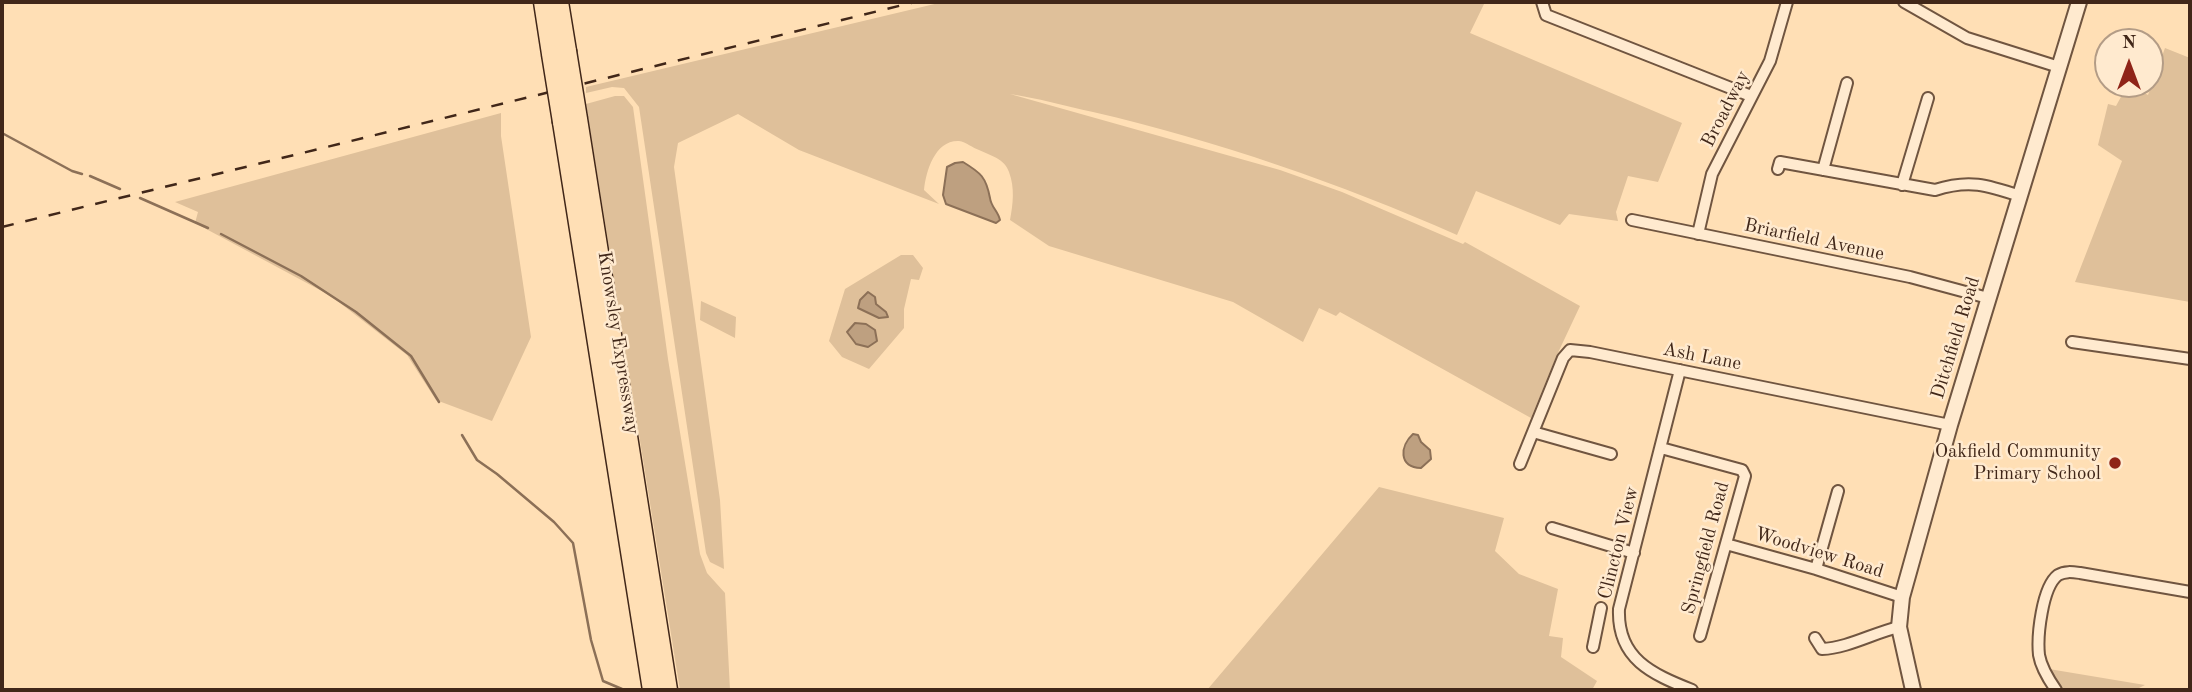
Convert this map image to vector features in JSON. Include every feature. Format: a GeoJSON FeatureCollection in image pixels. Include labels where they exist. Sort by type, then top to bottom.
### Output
{"type":"FeatureCollection","features":[{"type":"Feature","properties":{"kind":"highway","name":"Knowsley Expressway"},"geometry":{"type":"LineString","coordinates":[[543,2],[559,52],[668,690]]}},
{"type":"Feature","properties":{"kind":"highway","name":"Knowsley Expressway"},"geometry":{"type":"LineString","coordinates":[[559,2],[559,52]]}},
{"type":"Feature","properties":{"kind":"highway","name":"Knowsley Expressway"},"geometry":{"type":"LineString","coordinates":[[570,120],[652,690]]}},
{"type":"Feature","properties":{"kind":"street"},"geometry":{"type":"LineString","coordinates":[[1542,2],[1546,15],[1751,96]]}},
{"type":"Feature","properties":{"kind":"street","name":"Broadway"},"geometry":{"type":"LineString","coordinates":[[1698,234],[1712,174],[1770,61],[1787,2]]}},
{"type":"Feature","properties":{"kind":"street"},"geometry":{"type":"LineString","coordinates":[[1904,2],[1966,38],[2059,66]]}},
{"type":"Feature","properties":{"kind":"street","name":"Ditchfield Road"},"geometry":{"type":"LineString","coordinates":[[1913,690],[1899,627],[1902,597],[1950,425],[2079,2]]}},
{"type":"Feature","properties":{"kind":"street"},"geometry":{"type":"LineString","coordinates":[[1824,170],[1846,87],[1833,87]]}},
{"type":"Feature","properties":{"kind":"street"},"geometry":{"type":"LineString","coordinates":[[1902,185],[1927,102],[1939,109]]}},
{"type":"Feature","properties":{"kind":"street"},"geometry":{"type":"LineString","coordinates":[[1778,169],[1780,162],[1935,190],[1953,184],[1972,183],[2020,196]]}},
{"type":"Feature","properties":{"kind":"street","name":"Briarfield Avenue"},"geometry":{"type":"LineString","coordinates":[[1632,220],[1910,277],[1988,298]]}},
{"type":"Feature","properties":{"kind":"street"},"geometry":{"type":"LineString","coordinates":[[2072,342],[2190,359]]}},
{"type":"Feature","properties":{"kind":"street","name":"Ash Lane"},"geometry":{"type":"LineString","coordinates":[[1520,464],[1563,358],[1570,350],[1950,425]]}},
{"type":"Feature","properties":{"kind":"street","name":"Clincton View"},"geometry":{"type":"LineString","coordinates":[[1680,370],[1619,609],[1619,622],[1622,638],[1645,667],[1653,674],[1692,690]]}},
{"type":"Feature","properties":{"kind":"street"},"geometry":{"type":"LineString","coordinates":[[1533,432],[1611,453]]}},
{"type":"Feature","properties":{"kind":"street","name":"Springfield Road"},"geometry":{"type":"LineString","coordinates":[[1661,448],[1742,470],[1745,476],[1700,636]]}},
{"type":"Feature","properties":{"kind":"street"},"geometry":{"type":"LineString","coordinates":[[1816,569],[1838,491]]}},
{"type":"Feature","properties":{"kind":"street"},"geometry":{"type":"LineString","coordinates":[[1552,528],[1634,553]]}},
{"type":"Feature","properties":{"kind":"street","name":"Woodview Road"},"geometry":{"type":"LineString","coordinates":[[1726,544],[1902,597]]}},
{"type":"Feature","properties":{"kind":"street"},"geometry":{"type":"LineString","coordinates":[[2056,690],[2039,656],[2039,632],[2051,583],[2057,576],[2066,572],[2080,573],[2190,592]]}},
{"type":"Feature","properties":{"kind":"street"},"geometry":{"type":"LineString","coordinates":[[1593,647],[1601,608]]}},
{"type":"Feature","properties":{"kind":"street"},"geometry":{"type":"LineString","coordinates":[[1598,622],[1619,622]]}},
{"type":"Feature","properties":{"kind":"street"},"geometry":{"type":"LineString","coordinates":[[1815,638],[1822,649],[1835,648],[1880,631],[1899,627]]}},
{"type":"Feature","properties":{"kind":"shaded area"},"geometry":{"type":"Polygon","coordinates":[[[943,2],[1485,2],[1470,33],[1682,123],[1658,182],[1628,176],[1616,212],[1618,221],[1569,214],[1560,225],[1476,191],[1457,235],[1323,181],[1232,150],[1140,123],[1010,94],[1280,170],[1342,192],[1463,244],[1465,242],[1580,306],[1531,418],[1340,312],[1336,316],[1319,308],[1303,342],[1233,302],[1049,246],[1010,220],[1012,184],[1004,164],[997,158],[959,141],[951,142],[938,151],[927,174],[924,190],[939,204],[799,150],[738,114],[678,143],[674,167],[720,500],[724,569],[710,562],[706,553],[639,107],[624,88],[612,87],[586,93],[586,87],[943,2]]]}},
{"type":"Feature","properties":{"kind":"shaded area"},"geometry":{"type":"Polygon","coordinates":[[[2165,48],[2190,58],[2190,302],[2075,282],[2122,161],[2098,145],[2108,104],[2116,106],[2120,98],[2164,98],[2165,48]]]}},
{"type":"Feature","properties":{"kind":"shaded area"},"geometry":{"type":"Polygon","coordinates":[[[624,96],[633,107],[668,359],[700,554],[707,573],[725,593],[730,690],[680,690],[586,104],[624,96]]]}},
{"type":"Feature","properties":{"kind":"shaded area"},"geometry":{"type":"Polygon","coordinates":[[[501,113],[501,136],[531,337],[492,421],[436,400],[407,355],[331,296],[195,223],[198,212],[175,202],[501,113]]]}},
{"type":"Feature","properties":{"kind":"shaded area"},"geometry":{"type":"Polygon","coordinates":[[[963,162],[984,180],[1000,220],[996,223],[946,204],[943,195],[947,167],[963,162]]]}},
{"type":"Feature","properties":{"kind":"shaded area"},"geometry":{"type":"Polygon","coordinates":[[[901,255],[913,255],[923,268],[919,280],[911,279],[904,309],[904,328],[869,369],[842,357],[829,341],[845,289],[901,255]]]}},
{"type":"Feature","properties":{"kind":"shaded area"},"geometry":{"type":"Polygon","coordinates":[[[868,292],[875,297],[876,304],[888,317],[879,318],[858,308],[860,300],[868,292]]]}},
{"type":"Feature","properties":{"kind":"shaded area"},"geometry":{"type":"Polygon","coordinates":[[[701,301],[736,317],[735,338],[700,320],[701,301]]]}},
{"type":"Feature","properties":{"kind":"shaded area"},"geometry":{"type":"Polygon","coordinates":[[[855,323],[866,324],[875,330],[877,341],[868,347],[856,344],[847,332],[855,323]]]}},
{"type":"Feature","properties":{"kind":"shaded area"},"geometry":{"type":"Polygon","coordinates":[[[1413,434],[1418,435],[1430,450],[1431,459],[1421,468],[1408,464],[1405,460],[1404,450],[1413,434]]]}},
{"type":"Feature","properties":{"kind":"shaded area"},"geometry":{"type":"Polygon","coordinates":[[[1379,487],[1504,518],[1495,551],[1519,574],[1558,589],[1549,636],[1563,638],[1561,657],[1597,681],[1592,690],[1207,690],[1379,487]]]}},
{"type":"Feature","properties":{"kind":"shaded area"},"geometry":{"type":"Polygon","coordinates":[[[2043,668],[2145,685],[2135,690],[2044,690],[2052,685],[2043,668]]]}},
{"type":"Feature","properties":{"kind":"waterway"},"geometry":{"type":"LineString","coordinates":[[2,133],[82,174]]}},
{"type":"Feature","properties":{"kind":"waterway"},"geometry":{"type":"LineString","coordinates":[[90,176],[120,189]]}},
{"type":"Feature","properties":{"kind":"waterway"},"geometry":{"type":"LineString","coordinates":[[140,198],[208,228]]}},
{"type":"Feature","properties":{"kind":"waterway"},"geometry":{"type":"LineString","coordinates":[[221,234],[301,276],[356,312],[411,356],[439,402]]}},
{"type":"Feature","properties":{"kind":"waterway"},"geometry":{"type":"LineString","coordinates":[[462,435],[477,460],[554,522],[573,543],[591,640],[603,681],[622,689]]}},
{"type":"Feature","properties":{"kind":"railway"},"geometry":{"type":"LineString","coordinates":[[2,227],[915,2]]}},
{"type":"Feature","properties":{"kind":"place","name":"Oakfield Community Primary School"},"geometry":{"type":"Point","coordinates":[2115,463]}}]}
